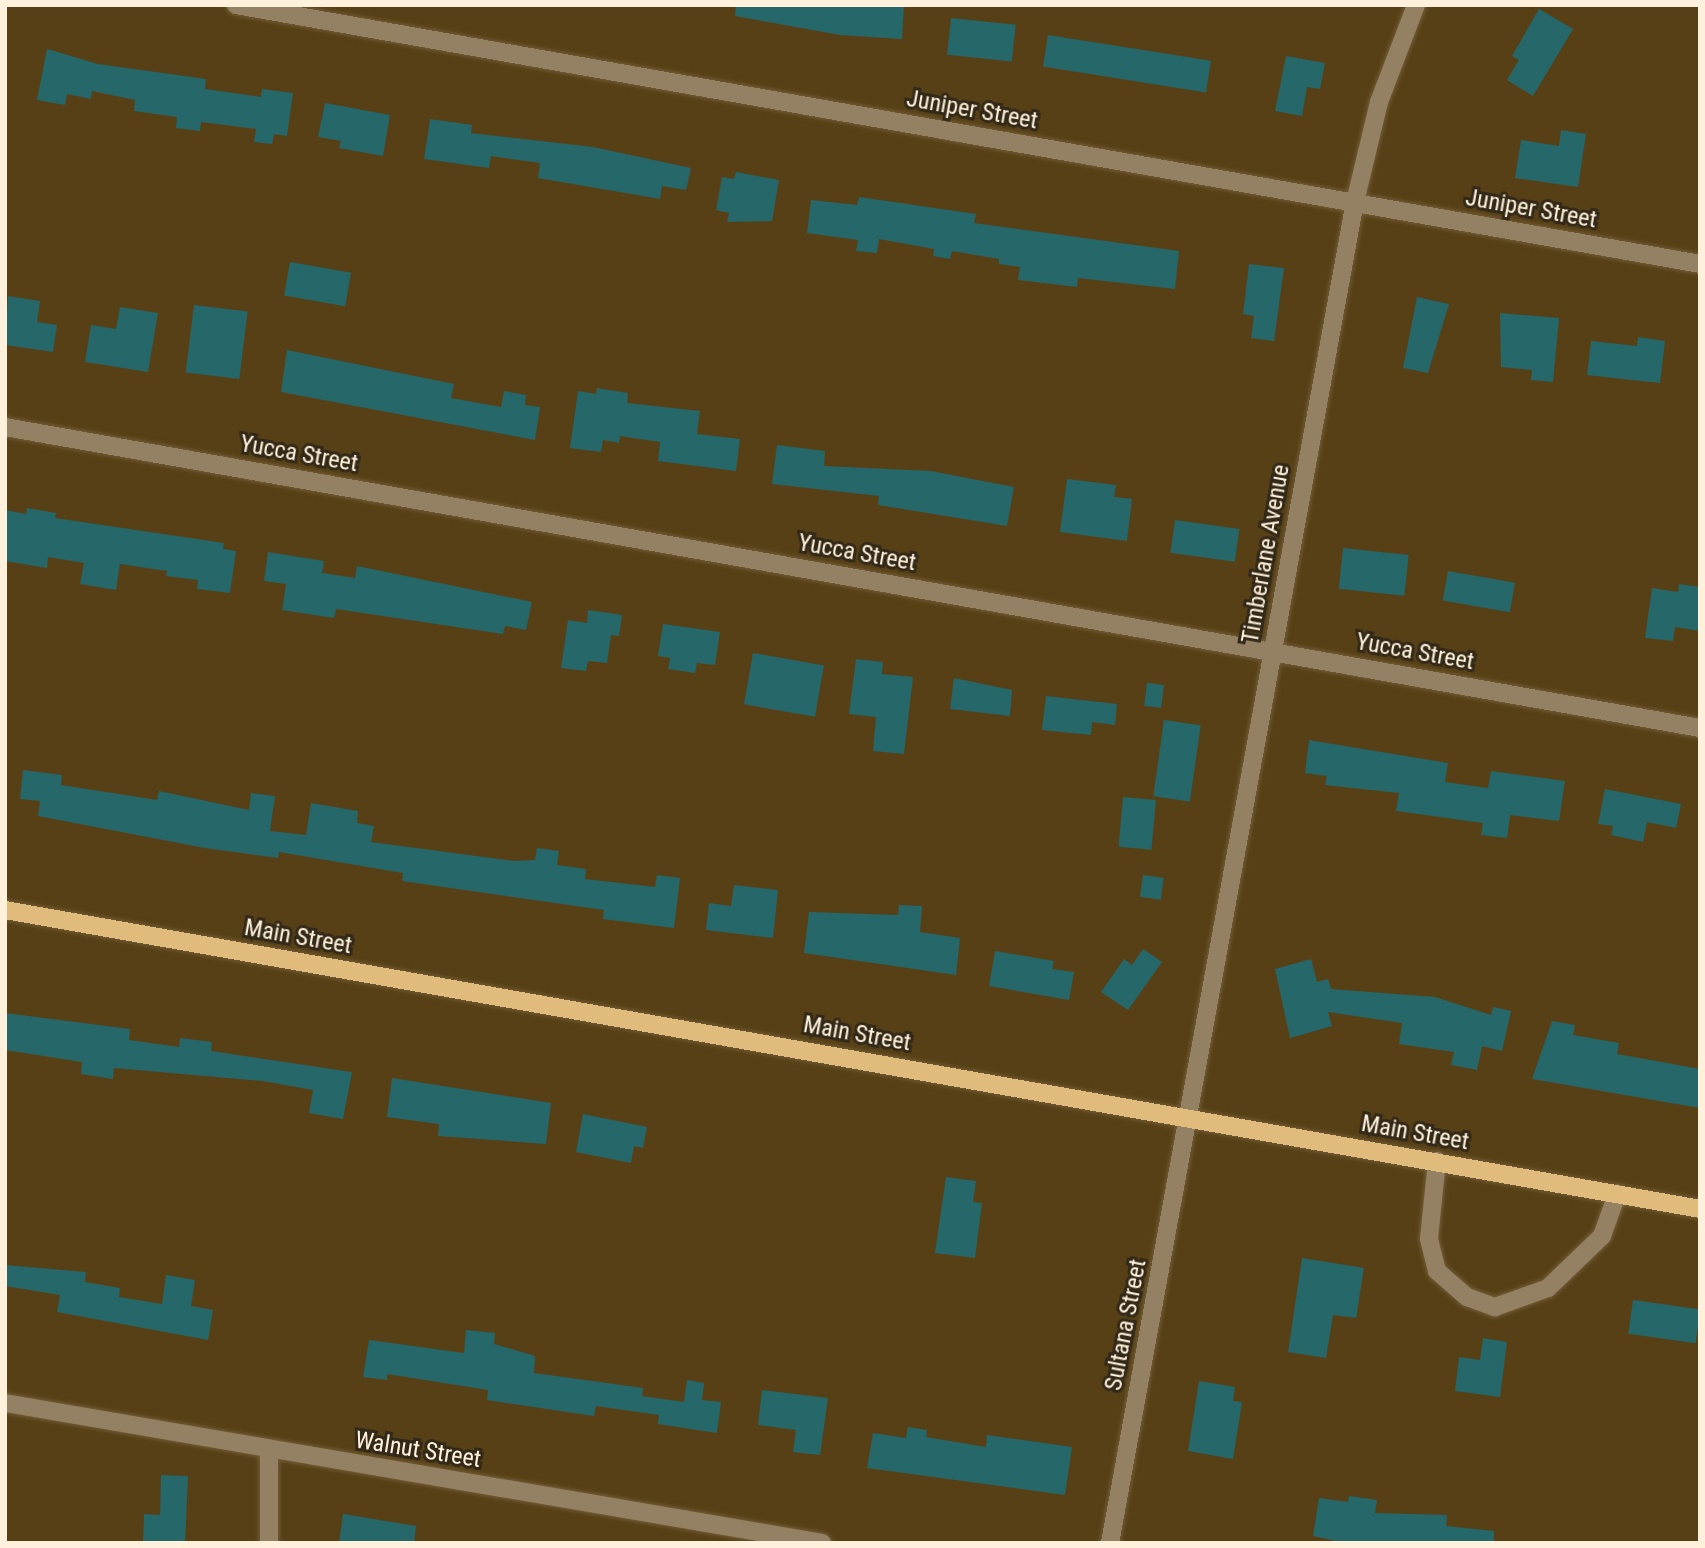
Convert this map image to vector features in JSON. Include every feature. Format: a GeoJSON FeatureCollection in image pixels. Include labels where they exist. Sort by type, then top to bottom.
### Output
{"type":"FeatureCollection","features":[{"type":"Feature","properties":{"kind":"main road","name":"Main Street"},"geometry":{"type":"LineString","coordinates":[[5,910],[1700,1209]]}},
{"type":"Feature","properties":{"kind":"street","name":"Juniper Street"},"geometry":{"type":"LineString","coordinates":[[236,5],[1700,264]]}},
{"type":"Feature","properties":{"kind":"street","name":"Timberlane Avenue"},"geometry":{"type":"LineString","coordinates":[[1190,1117],[1355,202],[1379,102],[1416,5]]}},
{"type":"Feature","properties":{"kind":"street","name":"Yucca Street"},"geometry":{"type":"LineString","coordinates":[[5,427],[1700,728]]}},
{"type":"Feature","properties":{"kind":"street","name":"Sultana Street"},"geometry":{"type":"LineString","coordinates":[[1110,1543],[1190,1117]]}},
{"type":"Feature","properties":{"kind":"street"},"geometry":{"type":"LineString","coordinates":[[1437,1161],[1429,1239],[1437,1271],[1467,1297],[1495,1307],[1548,1288],[1602,1236],[1617,1194]]}},
{"type":"Feature","properties":{"kind":"street","name":"Walnut Street"},"geometry":{"type":"LineString","coordinates":[[5,1404],[822,1543]]}},
{"type":"Feature","properties":{"kind":"street"},"geometry":{"type":"LineString","coordinates":[[269,1450],[269,1543]]}},
{"type":"Feature","properties":{"kind":"building"},"geometry":{"type":"Polygon","coordinates":[[[736,5],[904,5],[902,39],[840,35],[735,16],[736,5]]]}},
{"type":"Feature","properties":{"kind":"building"},"geometry":{"type":"Polygon","coordinates":[[[1539,9],[1573,29],[1533,96],[1507,80],[1519,60],[1512,56],[1539,9]]]}},
{"type":"Feature","properties":{"kind":"building"},"geometry":{"type":"Polygon","coordinates":[[[951,18],[1016,25],[1012,62],[947,55],[951,18]]]}},
{"type":"Feature","properties":{"kind":"building"},"geometry":{"type":"Polygon","coordinates":[[[1048,35],[1211,61],[1206,92],[1043,67],[1048,35]]]}},
{"type":"Feature","properties":{"kind":"building"},"geometry":{"type":"Polygon","coordinates":[[[47,49],[98,64],[206,79],[205,89],[261,97],[262,89],[293,93],[287,136],[274,134],[272,144],[254,142],[256,129],[201,122],[200,131],[176,128],[177,117],[134,111],[135,100],[92,91],[91,99],[67,94],[65,105],[37,100],[47,49]]]}},
{"type":"Feature","properties":{"kind":"building"},"geometry":{"type":"Polygon","coordinates":[[[1286,56],[1325,63],[1320,89],[1307,87],[1302,116],[1275,111],[1286,56]]]}},
{"type":"Feature","properties":{"kind":"building"},"geometry":{"type":"Polygon","coordinates":[[[325,103],[390,115],[383,156],[339,148],[341,141],[318,137],[325,103]]]}},
{"type":"Feature","properties":{"kind":"building"},"geometry":{"type":"Polygon","coordinates":[[[430,119],[472,125],[471,133],[593,147],[691,168],[686,190],[662,186],[660,199],[538,178],[540,163],[491,156],[489,168],[424,159],[430,119]]]}},
{"type":"Feature","properties":{"kind":"building"},"geometry":{"type":"Polygon","coordinates":[[[1561,130],[1586,134],[1578,187],[1515,178],[1521,140],[1559,146],[1561,130]]]}},
{"type":"Feature","properties":{"kind":"building"},"geometry":{"type":"Polygon","coordinates":[[[736,172],[779,180],[772,221],[727,222],[729,213],[716,210],[722,177],[734,179],[736,172]]]}},
{"type":"Feature","properties":{"kind":"building"},"geometry":{"type":"Polygon","coordinates":[[[859,197],[976,214],[974,223],[1179,251],[1175,289],[1078,278],[1077,287],[1018,280],[1020,267],[999,264],[999,259],[952,251],[950,259],[933,256],[934,249],[879,239],[877,253],[856,251],[858,240],[807,233],[811,200],[857,205],[859,197]]]}},
{"type":"Feature","properties":{"kind":"building"},"geometry":{"type":"Polygon","coordinates":[[[290,262],[351,273],[345,306],[284,295],[290,262]]]}},
{"type":"Feature","properties":{"kind":"building"},"geometry":{"type":"Polygon","coordinates":[[[1249,264],[1284,268],[1274,341],[1251,338],[1254,316],[1243,314],[1249,264]]]}},
{"type":"Feature","properties":{"kind":"building"},"geometry":{"type":"Polygon","coordinates":[[[8,296],[40,301],[37,322],[57,325],[53,352],[5,345],[8,296]]]}},
{"type":"Feature","properties":{"kind":"building"},"geometry":{"type":"Polygon","coordinates":[[[1417,297],[1449,304],[1428,373],[1403,368],[1417,297]]]}},
{"type":"Feature","properties":{"kind":"building"},"geometry":{"type":"Polygon","coordinates":[[[194,305],[248,312],[239,379],[186,372],[194,305]]]}},
{"type":"Feature","properties":{"kind":"building"},"geometry":{"type":"Polygon","coordinates":[[[120,307],[158,313],[148,372],[85,362],[91,325],[116,329],[120,307]]]}},
{"type":"Feature","properties":{"kind":"building"},"geometry":{"type":"Polygon","coordinates":[[[1500,313],[1559,318],[1553,382],[1531,380],[1532,370],[1501,367],[1500,313]]]}},
{"type":"Feature","properties":{"kind":"building"},"geometry":{"type":"Polygon","coordinates":[[[1638,337],[1665,341],[1660,383],[1587,375],[1591,341],[1637,346],[1638,337]]]}},
{"type":"Feature","properties":{"kind":"building"},"geometry":{"type":"Polygon","coordinates":[[[287,350],[454,384],[451,398],[501,407],[504,391],[526,395],[525,405],[540,407],[535,440],[281,392],[287,350]]]}},
{"type":"Feature","properties":{"kind":"building"},"geometry":{"type":"Polygon","coordinates":[[[597,388],[628,393],[627,403],[700,411],[697,434],[740,439],[736,471],[658,461],[660,442],[620,436],[619,443],[603,440],[601,452],[570,448],[578,391],[596,394],[597,388]]]}},
{"type":"Feature","properties":{"kind":"building"},"geometry":{"type":"Polygon","coordinates":[[[777,445],[825,451],[824,466],[931,471],[1014,487],[1007,526],[878,505],[879,496],[772,484],[777,445]]]}},
{"type":"Feature","properties":{"kind":"building"},"geometry":{"type":"Polygon","coordinates":[[[1067,479],[1116,485],[1114,497],[1132,499],[1127,541],[1060,532],[1067,479]]]}},
{"type":"Feature","properties":{"kind":"building"},"geometry":{"type":"Polygon","coordinates":[[[27,508],[56,513],[55,518],[224,543],[223,549],[236,551],[230,593],[197,589],[198,580],[166,576],[167,571],[120,564],[116,590],[80,584],[84,563],[48,557],[47,568],[5,561],[5,510],[26,514],[27,508]]]}},
{"type":"Feature","properties":{"kind":"building"},"geometry":{"type":"Polygon","coordinates":[[[1175,520],[1239,529],[1235,562],[1170,553],[1175,520]]]}},
{"type":"Feature","properties":{"kind":"building"},"geometry":{"type":"Polygon","coordinates":[[[1343,548],[1409,555],[1404,596],[1339,589],[1343,548]]]}},
{"type":"Feature","properties":{"kind":"building"},"geometry":{"type":"Polygon","coordinates":[[[268,552],[324,561],[322,573],[355,578],[357,566],[532,602],[526,630],[505,626],[503,634],[336,609],[334,618],[282,610],[286,584],[264,581],[268,552]]]}},
{"type":"Feature","properties":{"kind":"building"},"geometry":{"type":"Polygon","coordinates":[[[1448,571],[1515,583],[1510,612],[1443,601],[1448,571]]]}},
{"type":"Feature","properties":{"kind":"building"},"geometry":{"type":"Polygon","coordinates":[[[1679,584],[1700,587],[1700,631],[1675,627],[1673,641],[1645,638],[1652,588],[1678,592],[1679,584]]]}},
{"type":"Feature","properties":{"kind":"building"},"geometry":{"type":"Polygon","coordinates":[[[588,610],[622,615],[619,636],[611,635],[607,663],[588,661],[586,671],[561,668],[568,620],[587,623],[588,610]]]}},
{"type":"Feature","properties":{"kind":"building"},"geometry":{"type":"Polygon","coordinates":[[[663,624],[720,632],[715,665],[697,663],[695,673],[668,669],[670,658],[658,656],[663,624]]]}},
{"type":"Feature","properties":{"kind":"building"},"geometry":{"type":"Polygon","coordinates":[[[753,653],[824,666],[815,717],[744,704],[753,653]]]}},
{"type":"Feature","properties":{"kind":"building"},"geometry":{"type":"Polygon","coordinates":[[[856,659],[883,662],[882,674],[913,677],[904,754],[873,751],[876,717],[849,714],[856,659]]]}},
{"type":"Feature","properties":{"kind":"building"},"geometry":{"type":"Polygon","coordinates":[[[954,678],[1012,690],[1010,716],[950,709],[954,678]]]}},
{"type":"Feature","properties":{"kind":"building"},"geometry":{"type":"Polygon","coordinates":[[[1147,683],[1164,685],[1161,708],[1144,706],[1147,683]]]}},
{"type":"Feature","properties":{"kind":"building"},"geometry":{"type":"Polygon","coordinates":[[[1046,696],[1117,704],[1115,725],[1092,722],[1091,735],[1042,730],[1046,696]]]}},
{"type":"Feature","properties":{"kind":"building"},"geometry":{"type":"Polygon","coordinates":[[[1164,720],[1201,725],[1190,801],[1153,796],[1164,720]]]}},
{"type":"Feature","properties":{"kind":"building"},"geometry":{"type":"Polygon","coordinates":[[[1309,740],[1448,763],[1445,782],[1488,788],[1491,771],[1565,781],[1559,821],[1510,815],[1507,838],[1481,835],[1483,823],[1396,811],[1399,793],[1325,785],[1327,776],[1305,773],[1309,740]]]}},
{"type":"Feature","properties":{"kind":"building"},"geometry":{"type":"Polygon","coordinates":[[[23,770],[62,775],[61,785],[157,800],[159,791],[249,810],[251,793],[275,796],[270,831],[306,835],[311,803],[358,811],[357,823],[374,826],[371,842],[514,861],[535,860],[537,848],[559,851],[557,865],[586,869],[585,879],[655,887],[657,875],[680,878],[674,928],[603,919],[604,910],[402,881],[403,873],[279,852],[278,858],[205,848],[38,816],[40,801],[20,799],[23,770]]]}},
{"type":"Feature","properties":{"kind":"building"},"geometry":{"type":"Polygon","coordinates":[[[1605,789],[1681,804],[1676,828],[1647,822],[1643,842],[1611,835],[1613,826],[1598,824],[1605,789]]]}},
{"type":"Feature","properties":{"kind":"building"},"geometry":{"type":"Polygon","coordinates":[[[1123,797],[1156,800],[1152,850],[1119,847],[1123,797]]]}},
{"type":"Feature","properties":{"kind":"building"},"geometry":{"type":"Polygon","coordinates":[[[1143,875],[1164,878],[1161,900],[1140,897],[1143,875]]]}},
{"type":"Feature","properties":{"kind":"building"},"geometry":{"type":"Polygon","coordinates":[[[734,885],[778,890],[773,938],[706,930],[709,903],[731,906],[734,885]]]}},
{"type":"Feature","properties":{"kind":"building"},"geometry":{"type":"Polygon","coordinates":[[[899,905],[922,906],[920,932],[960,938],[956,975],[804,953],[809,912],[898,915],[899,905]]]}},
{"type":"Feature","properties":{"kind":"building"},"geometry":{"type":"Polygon","coordinates":[[[1143,949],[1162,962],[1128,1010],[1101,992],[1124,959],[1132,965],[1143,949]]]}},
{"type":"Feature","properties":{"kind":"building"},"geometry":{"type":"Polygon","coordinates":[[[995,951],[1054,961],[1052,969],[1074,972],[1069,1000],[989,986],[995,951]]]}},
{"type":"Feature","properties":{"kind":"building"},"geometry":{"type":"Polygon","coordinates":[[[1311,959],[1317,982],[1328,979],[1331,989],[1435,997],[1491,1015],[1493,1007],[1511,1011],[1502,1051],[1482,1046],[1477,1070],[1451,1065],[1454,1052],[1399,1044],[1402,1023],[1328,1012],[1332,1026],[1290,1038],[1275,969],[1311,959]]]}},
{"type":"Feature","properties":{"kind":"building"},"geometry":{"type":"Polygon","coordinates":[[[5,1013],[130,1029],[129,1040],[179,1047],[180,1038],[212,1042],[211,1051],[352,1072],[343,1119],[309,1113],[313,1090],[263,1081],[114,1068],[113,1079],[81,1074],[82,1062],[5,1050],[5,1013]]]}},
{"type":"Feature","properties":{"kind":"building"},"geometry":{"type":"Polygon","coordinates":[[[1552,1021],[1575,1025],[1573,1035],[1619,1043],[1617,1054],[1700,1069],[1700,1108],[1532,1079],[1552,1021]]]}},
{"type":"Feature","properties":{"kind":"building"},"geometry":{"type":"Polygon","coordinates":[[[392,1078],[551,1103],[546,1144],[438,1136],[439,1124],[387,1117],[392,1078]]]}},
{"type":"Feature","properties":{"kind":"building"},"geometry":{"type":"Polygon","coordinates":[[[583,1114],[647,1127],[643,1148],[634,1146],[631,1163],[576,1152],[583,1114]]]}},
{"type":"Feature","properties":{"kind":"building"},"geometry":{"type":"Polygon","coordinates":[[[946,1177],[976,1181],[973,1202],[982,1203],[975,1258],[935,1253],[946,1177]]]}},
{"type":"Feature","properties":{"kind":"building"},"geometry":{"type":"Polygon","coordinates":[[[1302,1258],[1364,1268],[1356,1318],[1333,1315],[1326,1358],[1288,1352],[1302,1258]]]}},
{"type":"Feature","properties":{"kind":"building"},"geometry":{"type":"Polygon","coordinates":[[[5,1265],[86,1272],[85,1282],[120,1288],[119,1297],[162,1304],[166,1275],[195,1280],[191,1306],[213,1310],[208,1340],[57,1312],[60,1295],[5,1286],[5,1265]]]}},
{"type":"Feature","properties":{"kind":"building"},"geometry":{"type":"Polygon","coordinates":[[[1633,1300],[1700,1309],[1696,1343],[1628,1334],[1633,1300]]]}},
{"type":"Feature","properties":{"kind":"building"},"geometry":{"type":"Polygon","coordinates":[[[466,1330],[495,1333],[494,1344],[535,1356],[534,1373],[643,1388],[642,1396],[684,1402],[687,1380],[704,1383],[702,1400],[721,1402],[717,1433],[658,1424],[659,1415],[596,1406],[594,1416],[487,1400],[488,1390],[387,1374],[387,1380],[363,1377],[369,1340],[464,1353],[466,1330]]]}},
{"type":"Feature","properties":{"kind":"building"},"geometry":{"type":"Polygon","coordinates":[[[1483,1338],[1507,1342],[1500,1397],[1455,1391],[1459,1357],[1480,1360],[1483,1338]]]}},
{"type":"Feature","properties":{"kind":"building"},"geometry":{"type":"Polygon","coordinates":[[[1199,1381],[1235,1387],[1233,1401],[1242,1402],[1233,1459],[1188,1451],[1199,1381]]]}},
{"type":"Feature","properties":{"kind":"building"},"geometry":{"type":"Polygon","coordinates":[[[762,1390],[828,1398],[820,1455],[793,1452],[796,1430],[758,1425],[762,1390]]]}},
{"type":"Feature","properties":{"kind":"building"},"geometry":{"type":"Polygon","coordinates":[[[908,1427],[927,1430],[926,1437],[986,1447],[987,1435],[1072,1447],[1065,1495],[867,1468],[873,1433],[906,1438],[908,1427]]]}},
{"type":"Feature","properties":{"kind":"building"},"geometry":{"type":"Polygon","coordinates":[[[161,1475],[188,1476],[185,1543],[143,1543],[144,1514],[160,1515],[161,1475]]]}},
{"type":"Feature","properties":{"kind":"building"},"geometry":{"type":"Polygon","coordinates":[[[1349,1496],[1377,1500],[1375,1513],[1447,1515],[1446,1526],[1494,1531],[1494,1543],[1345,1543],[1313,1536],[1319,1498],[1348,1502],[1349,1496]]]}},
{"type":"Feature","properties":{"kind":"building"},"geometry":{"type":"Polygon","coordinates":[[[343,1514],[416,1526],[414,1543],[339,1543],[343,1514]]]}}]}
